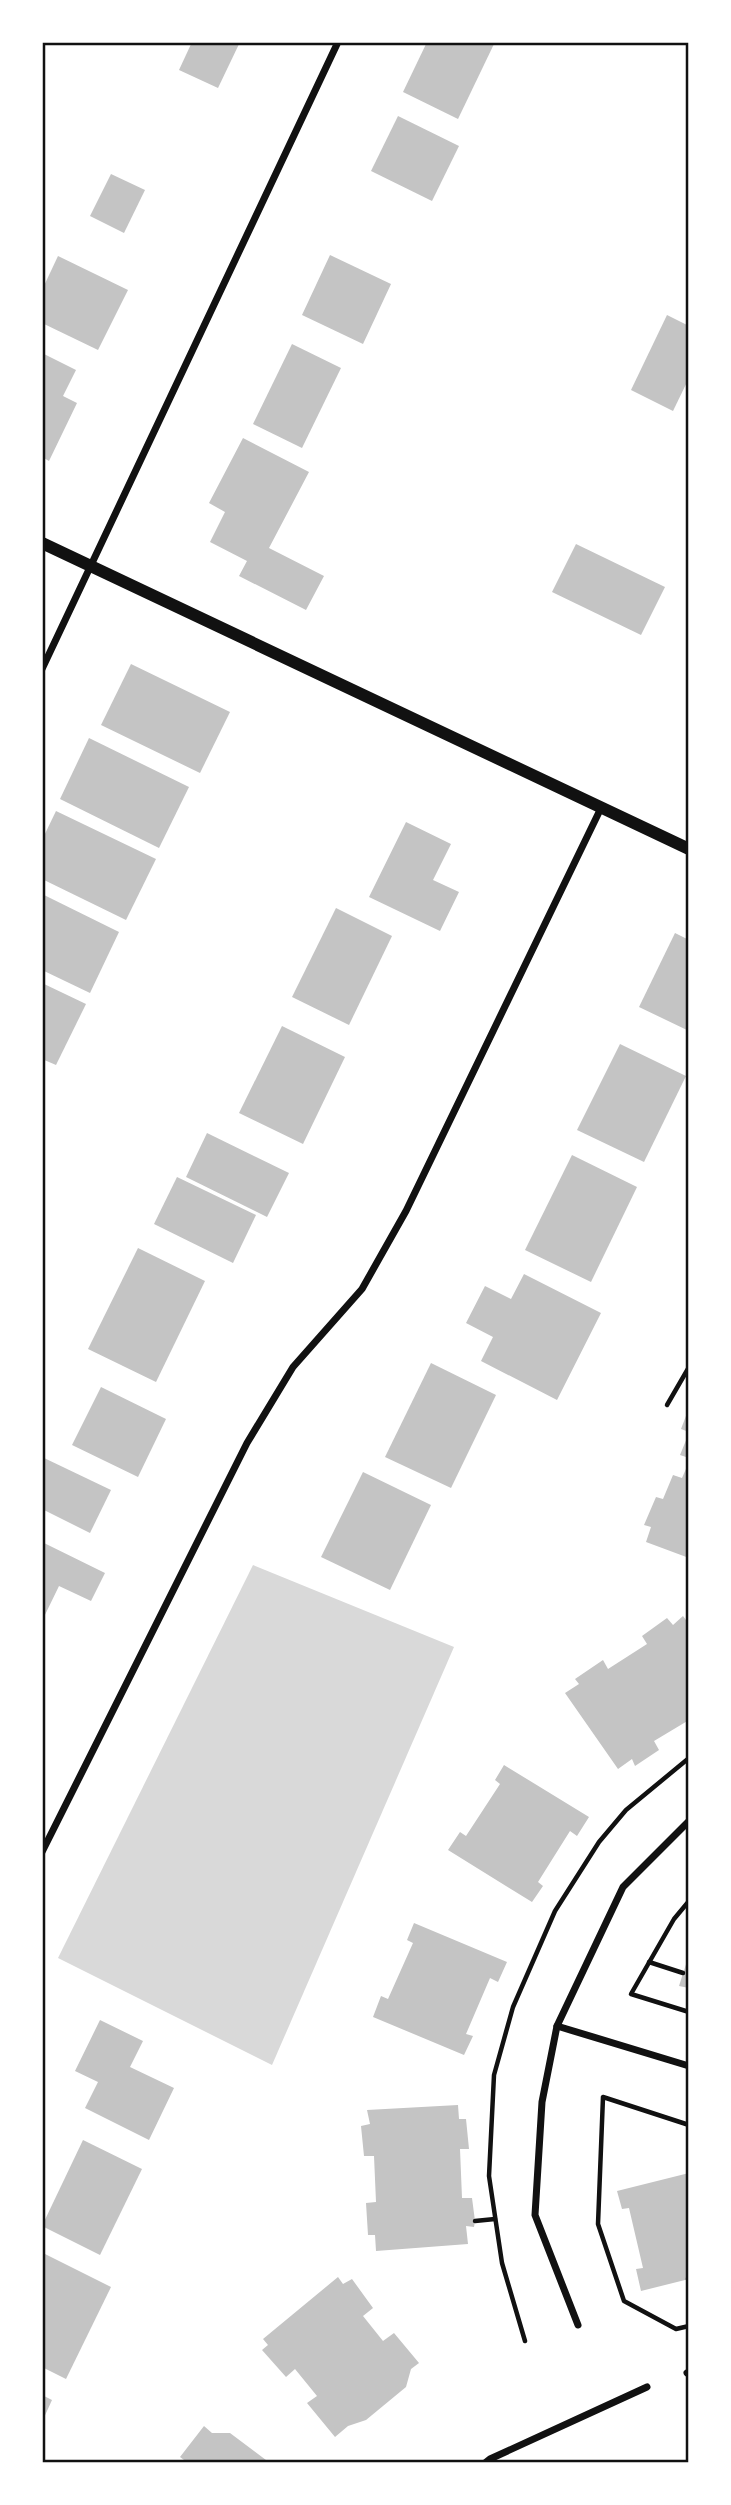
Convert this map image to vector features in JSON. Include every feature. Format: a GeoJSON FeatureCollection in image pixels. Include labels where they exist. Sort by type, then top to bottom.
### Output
{"type":"FeatureCollection","features":[{"type":"Feature","properties":{"kind":"street"},"geometry":{"type":"LineString","coordinates":[[42,669],[338,42]]}},
{"type":"Feature","properties":{"kind":"street"},"geometry":{"type":"LineString","coordinates":[[42,543],[689,849]]}},
{"type":"Feature","properties":{"kind":"street"},"geometry":{"type":"LineString","coordinates":[[42,1852],[247,1443],[293,1367],[362,1289],[406,1211],[601,808]]}},
{"type":"Feature","properties":{"kind":"street"},"geometry":{"type":"LineString","coordinates":[[578,2325],[535,2215],[542,2102],[557,2026],[623,1887],[689,1821]]}},
{"type":"Feature","properties":{"kind":"street"},"geometry":{"type":"LineString","coordinates":[[557,2026],[689,2066]]}},
{"type":"Feature","properties":{"kind":"street"},"geometry":{"type":"LineString","coordinates":[[485,2463],[647,2387]]}},
{"type":"Feature","properties":{"kind":"path"},"geometry":{"type":"LineString","coordinates":[[667,1405],[689,1367]]}},
{"type":"Feature","properties":{"kind":"path"},"geometry":{"type":"LineString","coordinates":[[689,1901],[674,1919],[631,1994],[689,2012]]}},
{"type":"Feature","properties":{"kind":"path"},"geometry":{"type":"LineString","coordinates":[[649,1962],[683,1973]]}},
{"type":"Feature","properties":{"kind":"path"},"geometry":{"type":"LineString","coordinates":[[689,2125],[603,2097],[598,2224],[624,2301],[676,2329],[689,2326]]}},
{"type":"Feature","properties":{"kind":"path"},"geometry":{"type":"LineString","coordinates":[[475,2221],[495,2220]]}},
{"type":"Feature","properties":{"kind":"shaded area"},"geometry":{"type":"Polygon","coordinates":[[[253,1565],[454,1647],[272,2065],[58,1958],[253,1565]]]}},
{"type":"Feature","properties":{"kind":"building"},"geometry":{"type":"Polygon","coordinates":[[[192,42],[240,42],[218,88],[179,70],[192,42]]]}},
{"type":"Feature","properties":{"kind":"building"},"geometry":{"type":"Polygon","coordinates":[[[427,42],[494,44],[458,119],[403,92],[427,42]]]}},
{"type":"Feature","properties":{"kind":"building"},"geometry":{"type":"Polygon","coordinates":[[[398,116],[459,146],[432,201],[371,171],[398,116]]]}},
{"type":"Feature","properties":{"kind":"building"},"geometry":{"type":"Polygon","coordinates":[[[111,174],[145,190],[124,233],[90,216],[111,174]]]}},
{"type":"Feature","properties":{"kind":"building"},"geometry":{"type":"Polygon","coordinates":[[[330,255],[391,284],[363,344],[302,315],[330,255]]]}},
{"type":"Feature","properties":{"kind":"building"},"geometry":{"type":"Polygon","coordinates":[[[58,256],[128,290],[98,350],[42,323],[42,290],[58,256]]]}},
{"type":"Feature","properties":{"kind":"building"},"geometry":{"type":"Polygon","coordinates":[[[667,315],[689,326],[689,378],[673,411],[631,390],[667,315]]]}},
{"type":"Feature","properties":{"kind":"building"},"geometry":{"type":"Polygon","coordinates":[[[292,344],[341,368],[302,448],[253,424],[292,344]]]}},
{"type":"Feature","properties":{"kind":"building"},"geometry":{"type":"Polygon","coordinates":[[[42,353],[76,370],[63,396],[77,403],[49,461],[42,457],[42,353]]]}},
{"type":"Feature","properties":{"kind":"building"},"geometry":{"type":"Polygon","coordinates":[[[243,438],[309,472],[269,548],[324,576],[306,610],[239,576],[247,561],[210,542],[225,512],[209,503],[243,438]]]}},
{"type":"Feature","properties":{"kind":"building"},"geometry":{"type":"Polygon","coordinates":[[[576,544],[665,587],[641,635],[552,592],[576,544]]]}},
{"type":"Feature","properties":{"kind":"building"},"geometry":{"type":"Polygon","coordinates":[[[131,664],[230,712],[200,773],[101,725],[131,664]]]}},
{"type":"Feature","properties":{"kind":"building"},"geometry":{"type":"Polygon","coordinates":[[[89,738],[189,787],[159,848],[60,799],[89,738]]]}},
{"type":"Feature","properties":{"kind":"building"},"geometry":{"type":"Polygon","coordinates":[[[56,811],[156,859],[126,920],[42,879],[42,840],[56,811]]]}},
{"type":"Feature","properties":{"kind":"building"},"geometry":{"type":"Polygon","coordinates":[[[406,822],[451,844],[433,880],[459,892],[440,931],[369,897],[406,822]]]}},
{"type":"Feature","properties":{"kind":"building"},"geometry":{"type":"Polygon","coordinates":[[[42,894],[119,932],[90,993],[42,970],[42,894]]]}},
{"type":"Feature","properties":{"kind":"building"},"geometry":{"type":"Polygon","coordinates":[[[336,908],[392,936],[349,1025],[292,997],[336,908]]]}},
{"type":"Feature","properties":{"kind":"building"},"geometry":{"type":"Polygon","coordinates":[[[675,933],[689,940],[689,1031],[639,1007],[675,933]]]}},
{"type":"Feature","properties":{"kind":"building"},"geometry":{"type":"Polygon","coordinates":[[[42,983],[86,1004],[56,1065],[42,1059],[42,983]]]}},
{"type":"Feature","properties":{"kind":"building"},"geometry":{"type":"Polygon","coordinates":[[[282,1026],[345,1057],[303,1144],[239,1113],[282,1026]]]}},
{"type":"Feature","properties":{"kind":"building"},"geometry":{"type":"Polygon","coordinates":[[[620,1044],[686,1076],[644,1162],[577,1130],[620,1044]]]}},
{"type":"Feature","properties":{"kind":"building"},"geometry":{"type":"Polygon","coordinates":[[[207,1133],[289,1173],[267,1217],[186,1177],[207,1133]]]}},
{"type":"Feature","properties":{"kind":"building"},"geometry":{"type":"Polygon","coordinates":[[[572,1155],[637,1187],[591,1282],[525,1250],[572,1155]]]}},
{"type":"Feature","properties":{"kind":"building"},"geometry":{"type":"Polygon","coordinates":[[[177,1177],[256,1215],[233,1263],[154,1224],[177,1177]]]}},
{"type":"Feature","properties":{"kind":"building"},"geometry":{"type":"Polygon","coordinates":[[[138,1248],[205,1281],[156,1382],[88,1349],[138,1248]]]}},
{"type":"Feature","properties":{"kind":"building"},"geometry":{"type":"Polygon","coordinates":[[[524,1274],[601,1313],[557,1400],[481,1361],[493,1337],[466,1323],[485,1286],[511,1299],[524,1274]]]}},
{"type":"Feature","properties":{"kind":"building"},"geometry":{"type":"Polygon","coordinates":[[[431,1363],[496,1395],[451,1488],[385,1457],[431,1363]]]}},
{"type":"Feature","properties":{"kind":"building"},"geometry":{"type":"Polygon","coordinates":[[[101,1387],[166,1419],[138,1477],[72,1445],[101,1387]]]}},
{"type":"Feature","properties":{"kind":"building"},"geometry":{"type":"Polygon","coordinates":[[[689,1408],[689,1432],[681,1429],[689,1408]]]}},
{"type":"Feature","properties":{"kind":"building"},"geometry":{"type":"Polygon","coordinates":[[[689,1433],[689,1458],[680,1455],[689,1433]]]}},
{"type":"Feature","properties":{"kind":"building"},"geometry":{"type":"Polygon","coordinates":[[[42,1457],[111,1490],[90,1533],[42,1509],[42,1457]]]}},
{"type":"Feature","properties":{"kind":"building"},"geometry":{"type":"Polygon","coordinates":[[[689,1462],[689,1558],[646,1542],[651,1527],[644,1525],[656,1497],[663,1499],[673,1475],[682,1478],[689,1462]]]}},
{"type":"Feature","properties":{"kind":"building"},"geometry":{"type":"Polygon","coordinates":[[[363,1472],[431,1505],[390,1590],[321,1557],[363,1472]]]}},
{"type":"Feature","properties":{"kind":"building"},"geometry":{"type":"Polygon","coordinates":[[[42,1542],[105,1573],[91,1601],[59,1586],[42,1621],[42,1542]]]}},
{"type":"Feature","properties":{"kind":"building"},"geometry":{"type":"Polygon","coordinates":[[[683,1616],[689,1624],[689,1720],[654,1741],[659,1750],[635,1766],[632,1759],[618,1769],[565,1693],[579,1684],[575,1679],[603,1660],[608,1669],[647,1644],[642,1636],[667,1618],[673,1625],[683,1616]]]}},
{"type":"Feature","properties":{"kind":"building"},"geometry":{"type":"Polygon","coordinates":[[[504,1765],[589,1817],[577,1836],[570,1831],[538,1882],[543,1886],[532,1902],[448,1850],[460,1832],[466,1836],[500,1784],[495,1780],[504,1765]]]}},
{"type":"Feature","properties":{"kind":"building"},"geometry":{"type":"Polygon","coordinates":[[[414,1923],[507,1962],[498,1982],[490,1978],[466,2034],[473,2036],[464,2055],[373,2017],[381,1996],[388,1999],[413,1943],[407,1940],[414,1923]]]}},
{"type":"Feature","properties":{"kind":"building"},"geometry":{"type":"Polygon","coordinates":[[[689,1955],[689,1988],[679,1986],[689,1955]]]}},
{"type":"Feature","properties":{"kind":"building"},"geometry":{"type":"Polygon","coordinates":[[[100,2020],[143,2041],[130,2067],[174,2088],[149,2140],[85,2108],[98,2082],[75,2071],[100,2020]]]}},
{"type":"Feature","properties":{"kind":"building"},"geometry":{"type":"Polygon","coordinates":[[[458,2105],[459,2119],[466,2119],[469,2149],[460,2149],[462,2198],[472,2198],[475,2221],[474,2227],[466,2226],[468,2244],[376,2251],[375,2235],[368,2235],[366,2203],[376,2202],[374,2156],[364,2156],[361,2126],[370,2124],[367,2110],[458,2105]]]}},
{"type":"Feature","properties":{"kind":"building"},"geometry":{"type":"Polygon","coordinates":[[[83,2140],[142,2169],[100,2255],[42,2226],[83,2140]]]}},
{"type":"Feature","properties":{"kind":"building"},"geometry":{"type":"Polygon","coordinates":[[[689,2173],[689,2279],[641,2291],[636,2269],[643,2268],[629,2208],[622,2209],[617,2191],[689,2173]]]}},
{"type":"Feature","properties":{"kind":"building"},"geometry":{"type":"Polygon","coordinates":[[[45,2254],[111,2287],[66,2379],[42,2367],[42,2260],[45,2254]]]}},
{"type":"Feature","properties":{"kind":"building"},"geometry":{"type":"Polygon","coordinates":[[[338,2277],[343,2284],[352,2279],[373,2308],[363,2316],[383,2341],[394,2333],[419,2363],[411,2369],[406,2387],[366,2420],[348,2426],[335,2437],[307,2403],[317,2396],[295,2369],[286,2377],[262,2350],[268,2345],[263,2339],[338,2277]]]}},
{"type":"Feature","properties":{"kind":"building"},"geometry":{"type":"Polygon","coordinates":[[[42,2395],[52,2400],[42,2422],[42,2395]]]}},
{"type":"Feature","properties":{"kind":"building"},"geometry":{"type":"Polygon","coordinates":[[[204,2426],[212,2433],[230,2433],[270,2463],[188,2463],[180,2457],[204,2426]]]}}]}
